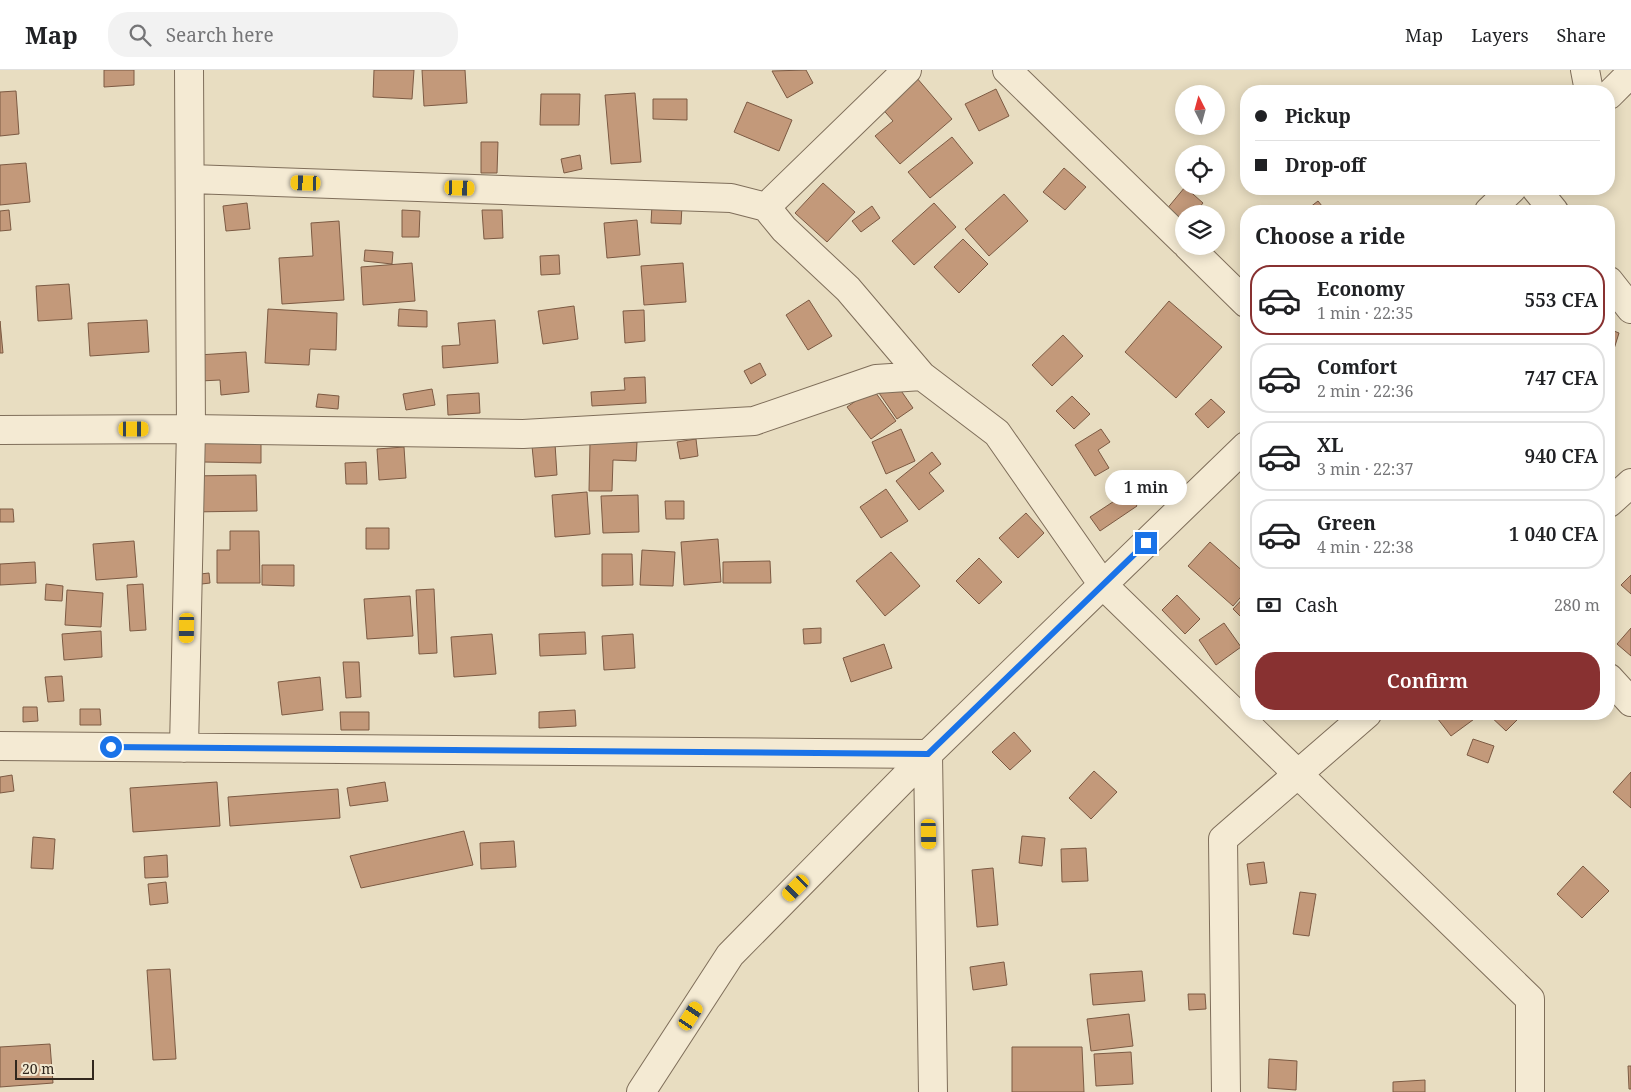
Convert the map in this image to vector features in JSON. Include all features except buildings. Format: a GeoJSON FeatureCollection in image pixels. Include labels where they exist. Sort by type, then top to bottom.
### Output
{"type":"FeatureCollection","features":[{"type":"Feature","properties":{"kind":"street"},"geometry":{"type":"LineString","coordinates":[[184,748],[191,429],[189,70]]}},
{"type":"Feature","properties":{"kind":"street"},"geometry":{"type":"LineString","coordinates":[[766,207],[907,70]]}},
{"type":"Feature","properties":{"kind":"street"},"geometry":{"type":"LineString","coordinates":[[1006,70],[1175,233]]}},
{"type":"Feature","properties":{"kind":"street"},"geometry":{"type":"LineString","coordinates":[[1585,70],[1588,85]]}},
{"type":"Feature","properties":{"kind":"street"},"geometry":{"type":"LineString","coordinates":[[1615,89],[1631,73]]}},
{"type":"Feature","properties":{"kind":"street"},"geometry":{"type":"LineString","coordinates":[[190,179],[731,198],[766,207],[784,229],[848,289],[922,376],[997,433],[1103,585],[1240,718]]}},
{"type":"Feature","properties":{"kind":"street"},"geometry":{"type":"LineString","coordinates":[[1495,205],[1506,195]]}},
{"type":"Feature","properties":{"kind":"street"},"geometry":{"type":"LineString","coordinates":[[1541,195],[1549,205]]}},
{"type":"Feature","properties":{"kind":"street"},"geometry":{"type":"LineString","coordinates":[[1197,255],[1240,297]]}},
{"type":"Feature","properties":{"kind":"street"},"geometry":{"type":"LineString","coordinates":[[1615,289],[1631,309]]}},
{"type":"Feature","properties":{"kind":"street"},"geometry":{"type":"LineString","coordinates":[[0,430],[191,429],[523,434],[754,421],[876,379],[922,376]]}},
{"type":"Feature","properties":{"kind":"street"},"geometry":{"type":"LineString","coordinates":[[641,1092],[730,954],[928,754],[1240,452]]}},
{"type":"Feature","properties":{"kind":"street"},"geometry":{"type":"LineString","coordinates":[[1615,498],[1631,483]]}},
{"type":"Feature","properties":{"kind":"street"},"geometry":{"type":"LineString","coordinates":[[1615,685],[1631,702]]}},
{"type":"Feature","properties":{"kind":"street"},"geometry":{"type":"LineString","coordinates":[[1242,720],[1530,999],[1530,1092]]}},
{"type":"Feature","properties":{"kind":"street"},"geometry":{"type":"LineString","coordinates":[[1226,1092],[1223,839],[1360,720]]}},
{"type":"Feature","properties":{"kind":"street"},"geometry":{"type":"LineString","coordinates":[[0,746],[928,754]]}},
{"type":"Feature","properties":{"kind":"street"},"geometry":{"type":"LineString","coordinates":[[928,754],[933,1092]]}},
{"type":"Feature","properties":{"kind":"route"},"geometry":{"type":"LineString","coordinates":[[111,747],[928,754],[1146,543]]}}]}
